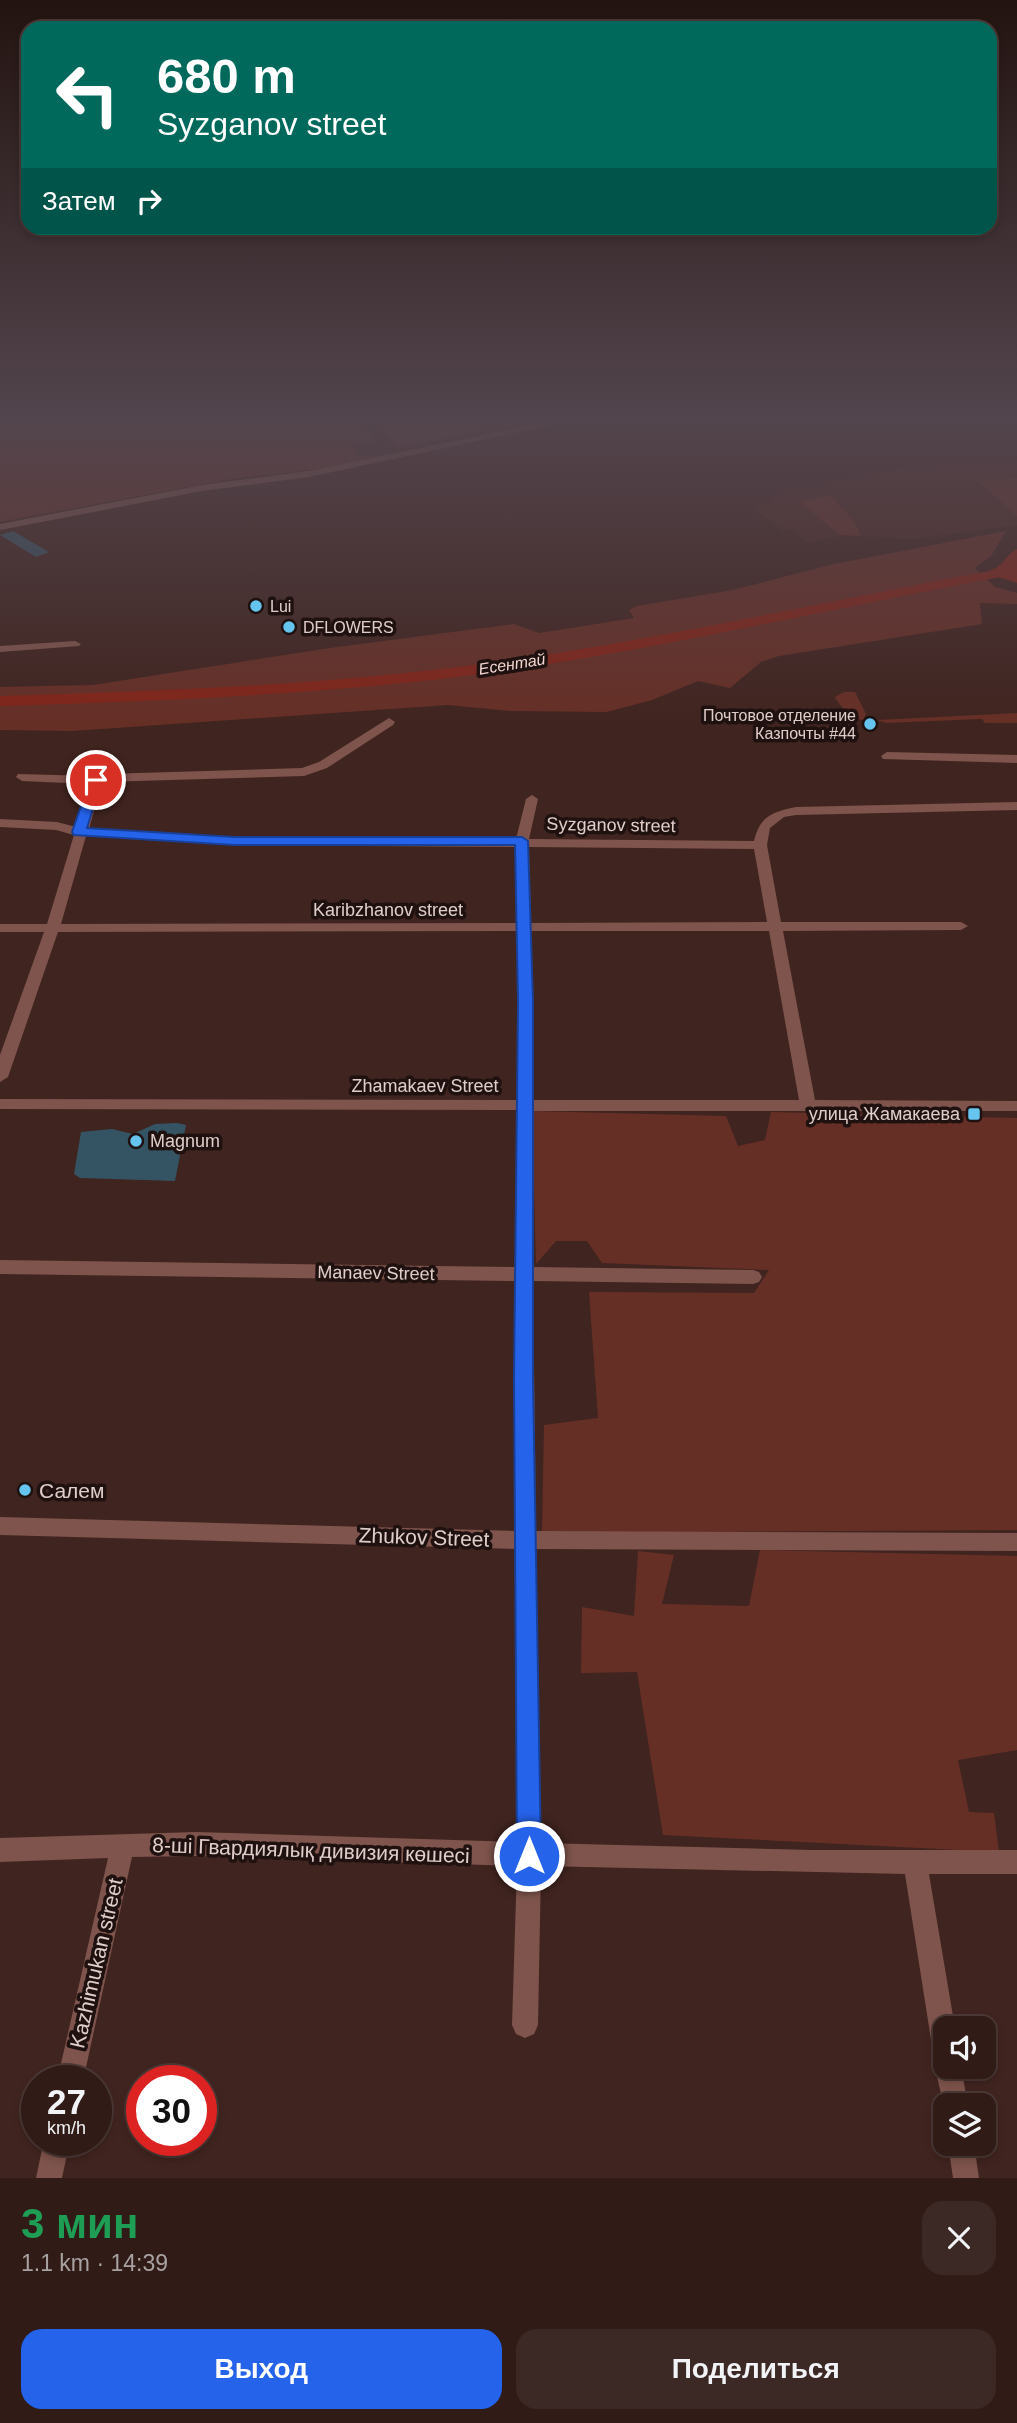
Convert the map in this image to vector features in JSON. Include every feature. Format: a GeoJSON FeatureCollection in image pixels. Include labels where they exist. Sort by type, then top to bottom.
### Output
{"type":"FeatureCollection","features":[{"type":"Feature","properties":{"kind":"street"},"geometry":{"type":"LineString","coordinates":[[0,527],[38,520]]}},
{"type":"Feature","properties":{"kind":"street"},"geometry":{"type":"LineString","coordinates":[[0,649],[75,644]]}},
{"type":"Feature","properties":{"kind":"street"},"geometry":{"type":"LineString","coordinates":[[22,777],[304,772],[323,765],[389,722]]}},
{"type":"Feature","properties":{"kind":"street"},"geometry":{"type":"LineString","coordinates":[[887,756],[1017,759]]}},
{"type":"Feature","properties":{"kind":"street"},"geometry":{"type":"LineString","coordinates":[[0,1077],[52,929],[98,774]]}},
{"type":"Feature","properties":{"kind":"street"},"geometry":{"type":"LineString","coordinates":[[525,2025],[529,1856],[523,1105],[525,929],[522,841],[532,799]]}},
{"type":"Feature","properties":{"kind":"street"},"geometry":{"type":"LineString","coordinates":[[808,1105],[760,845],[764,826],[780,814],[796,811],[1017,806]]}},
{"type":"Feature","properties":{"kind":"street","name":"Syzganov street"},"geometry":{"type":"LineString","coordinates":[[0,823],[57,826],[79,832],[234,841],[522,841],[760,845]]}},
{"type":"Feature","properties":{"kind":"street","name":"Karibzhanov street"},"geometry":{"type":"LineString","coordinates":[[0,928],[961,926]]}},
{"type":"Feature","properties":{"kind":"street","name":"Zhamakaev Street"},"geometry":{"type":"LineString","coordinates":[[0,1104],[1017,1106]]}},
{"type":"Feature","properties":{"kind":"street","name":"Manaev Street"},"geometry":{"type":"LineString","coordinates":[[0,1267],[753,1277]]}},
{"type":"Feature","properties":{"kind":"street","name":"Zhukov Street"},"geometry":{"type":"LineString","coordinates":[[0,1526],[527,1540],[1017,1542]]}},
{"type":"Feature","properties":{"kind":"street","name":"8-ші Гвардиялық дивизия көшесі"},"geometry":{"type":"LineString","coordinates":[[0,1850],[195,1844],[529,1856],[915,1863],[1017,1862]]}},
{"type":"Feature","properties":{"kind":"street","name":"Kazhimukan street"},"geometry":{"type":"LineString","coordinates":[[74,2065],[123,1845]]}},
{"type":"Feature","properties":{"kind":"street"},"geometry":{"type":"LineString","coordinates":[[915,1863],[940,2016]]}},
{"type":"Feature","properties":{"kind":"street"},"geometry":{"type":"LineString","coordinates":[[49,2178],[54,2156]]}},
{"type":"Feature","properties":{"kind":"street"},"geometry":{"type":"LineString","coordinates":[[963,2156],[967,2178]]}},
{"type":"Feature","properties":{"kind":"shaded area"},"geometry":{"type":"Polygon","coordinates":[[[768,520],[1017,520],[1017,525],[914,539],[840,535],[808,543],[791,529],[783,531],[768,520]]]}},
{"type":"Feature","properties":{"kind":"shaded area"},"geometry":{"type":"Polygon","coordinates":[[[821,520],[853,520],[861,536],[840,535],[821,520]]]}},
{"type":"Feature","properties":{"kind":"shaded area"},"geometry":{"type":"Polygon","coordinates":[[[1006,531],[991,556],[975,568],[995,587],[1017,593],[1017,604],[980,603],[982,624],[779,656],[761,662],[730,688],[698,681],[652,700],[607,712],[511,711],[448,705],[73,731],[0,730],[0,687],[93,685],[330,648],[514,624],[539,633],[634,618],[629,610],[637,606],[733,590],[829,565],[1006,531]]]}},
{"type":"Feature","properties":{"kind":"shaded area"},"geometry":{"type":"Polygon","coordinates":[[[1017,549],[1017,583],[998,577],[990,570],[998,566],[1017,549]]]}},
{"type":"Feature","properties":{"kind":"shaded area"},"geometry":{"type":"Polygon","coordinates":[[[844,692],[855,692],[866,714],[863,720],[851,715],[837,701],[835,697],[844,692]]]}},
{"type":"Feature","properties":{"kind":"shaded area"},"geometry":{"type":"Polygon","coordinates":[[[1017,713],[1017,723],[985,723],[982,719],[886,723],[877,720],[1017,713]]]}},
{"type":"Feature","properties":{"kind":"shaded area"},"geometry":{"type":"Polygon","coordinates":[[[532,1111],[726,1116],[738,1146],[765,1140],[771,1112],[1017,1118],[1017,1530],[542,1533],[544,1425],[598,1418],[589,1292],[754,1293],[769,1270],[602,1263],[587,1241],[556,1241],[536,1264],[532,1111]]]}},
{"type":"Feature","properties":{"kind":"shaded area"},"geometry":{"type":"Polygon","coordinates":[[[760,1550],[1017,1556],[1017,1750],[958,1760],[969,1812],[994,1813],[999,1852],[663,1835],[637,1672],[581,1673],[582,1607],[634,1616],[638,1551],[674,1555],[662,1604],[749,1606],[760,1550]]]}},
{"type":"Feature","properties":{"kind":"building"},"geometry":{"type":"Polygon","coordinates":[[[13,531],[49,552],[36,557],[0,535],[13,531]]]}},
{"type":"Feature","properties":{"kind":"building"},"geometry":{"type":"Polygon","coordinates":[[[155,1124],[186,1125],[175,1181],[80,1178],[74,1174],[81,1132],[112,1129],[133,1134],[155,1124]]]}},
{"type":"Feature","properties":{"kind":"waterway","name":"Есентай"},"geometry":{"type":"LineString","coordinates":[[0,701],[283,688],[495,667],[678,637],[1017,570]]}},
{"type":"Feature","properties":{"kind":"place","name":"Lui"},"geometry":{"type":"Point","coordinates":[256,606]}},
{"type":"Feature","properties":{"kind":"place","name":"DFLOWERS"},"geometry":{"type":"Point","coordinates":[289,627]}},
{"type":"Feature","properties":{"kind":"place","name":"Почтовое отделение Казпочты #44"},"geometry":{"type":"Point","coordinates":[870,724]}},
{"type":"Feature","properties":{"kind":"place","name":"улица Жамакаева"},"geometry":{"type":"Point","coordinates":[974,1114]}},
{"type":"Feature","properties":{"kind":"place","name":"Magnum"},"geometry":{"type":"Point","coordinates":[136,1141]}},
{"type":"Feature","properties":{"kind":"place","name":"Салем"},"geometry":{"type":"Point","coordinates":[25,1490]}},
{"type":"Feature","properties":{"kind":"route"},"geometry":{"type":"LineString","coordinates":[[96,780],[79,832],[234,841],[522,841],[526,1002],[523,1105],[529,1856]]}}]}
